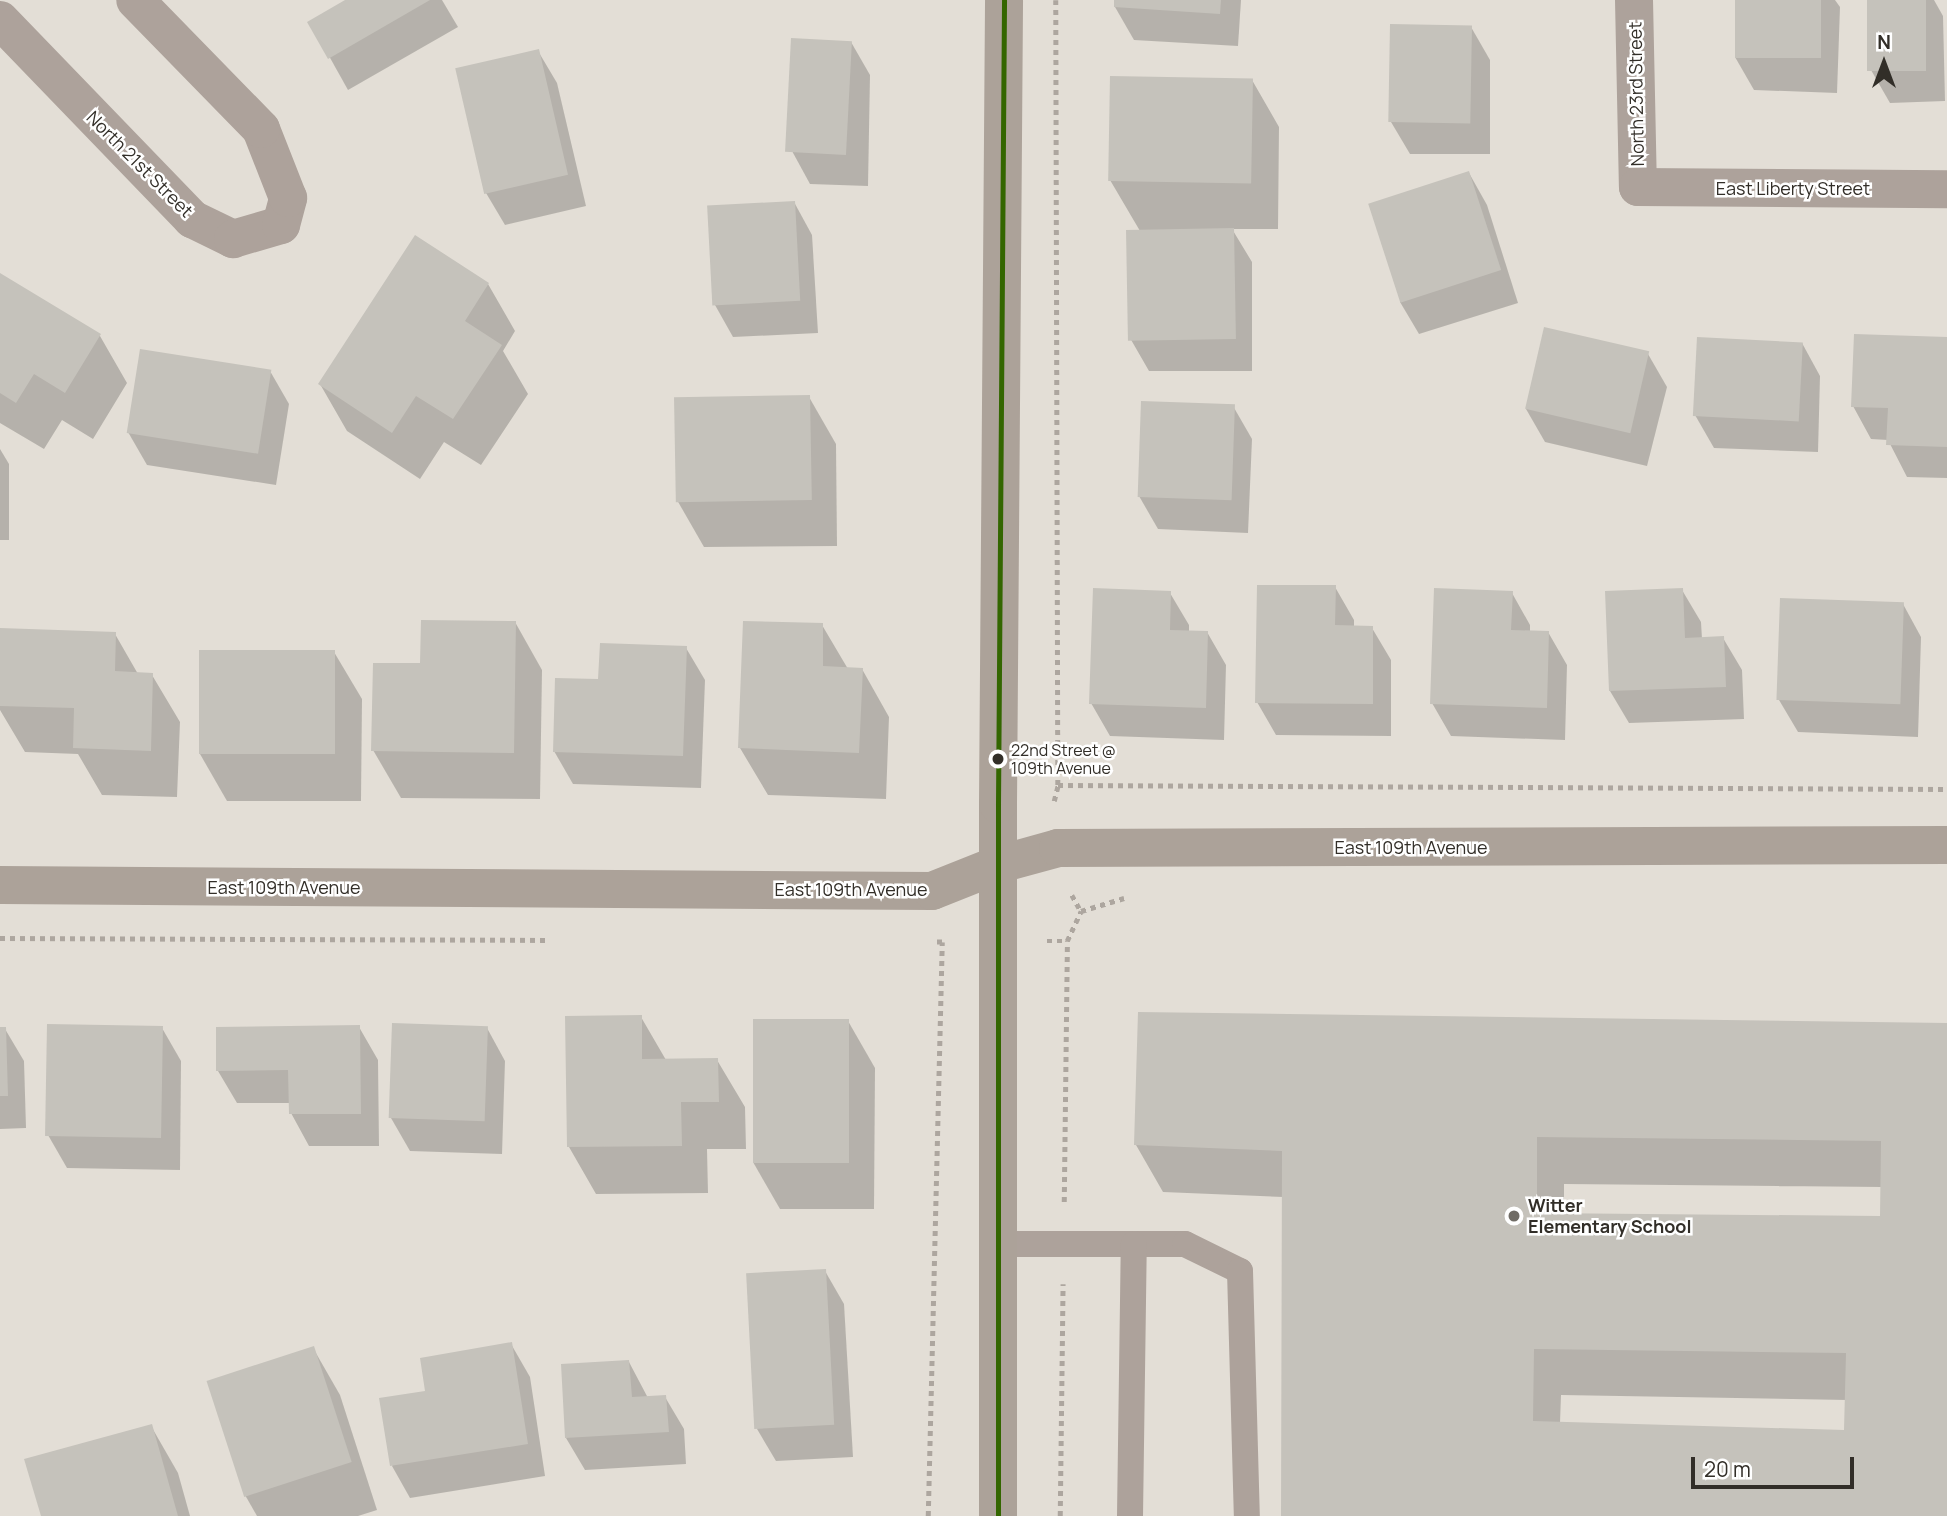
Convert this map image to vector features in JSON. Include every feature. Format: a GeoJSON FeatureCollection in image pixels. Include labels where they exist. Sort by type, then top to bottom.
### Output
{"type":"FeatureCollection","features":[{"type":"Feature","properties":{"kind":"street","name":"North 21st Street"},"geometry":{"type":"LineString","coordinates":[[0,20],[192,219],[233,239],[281,225],[288,198],[261,129],[135,0]]}},
{"type":"Feature","properties":{"kind":"street"},"geometry":{"type":"LineString","coordinates":[[998,1516],[1004,0]]}},
{"type":"Feature","properties":{"kind":"street","name":"North 23rd Street"},"geometry":{"type":"LineString","coordinates":[[1634,0],[1638,187]]}},
{"type":"Feature","properties":{"kind":"street","name":"East Liberty Street"},"geometry":{"type":"LineString","coordinates":[[1638,187],[1947,189]]}},
{"type":"Feature","properties":{"kind":"street","name":"East 109th Avenue"},"geometry":{"type":"LineString","coordinates":[[0,885],[932,891],[1000,864],[1058,848],[1947,845]]}},
{"type":"Feature","properties":{"kind":"lane"},"geometry":{"type":"LineString","coordinates":[[999,1244],[1185,1244],[1240,1271],[1247,1516]]}},
{"type":"Feature","properties":{"kind":"lane"},"geometry":{"type":"LineString","coordinates":[[1130,1516],[1133,1244]]}},
{"type":"Feature","properties":{"kind":"path"},"geometry":{"type":"LineString","coordinates":[[1056,0],[1058,785],[1947,789]]}},
{"type":"Feature","properties":{"kind":"path"},"geometry":{"type":"LineString","coordinates":[[0,938],[554,940]]}},
{"type":"Feature","properties":{"kind":"path"},"geometry":{"type":"LineString","coordinates":[[928,942],[942,942],[928,1516]]}},
{"type":"Feature","properties":{"kind":"building"},"geometry":{"type":"Polygon","coordinates":[[[345,0],[430,0],[328,59],[307,22],[345,0]]]}},
{"type":"Feature","properties":{"kind":"building"},"geometry":{"type":"Polygon","coordinates":[[[1114,0],[1221,0],[1220,14],[1114,7],[1114,0]]]}},
{"type":"Feature","properties":{"kind":"building"},"geometry":{"type":"Polygon","coordinates":[[[1735,0],[1821,0],[1821,58],[1735,58],[1735,0]]]}},
{"type":"Feature","properties":{"kind":"building"},"geometry":{"type":"Polygon","coordinates":[[[1867,0],[1926,0],[1926,71],[1867,71],[1867,0]]]}},
{"type":"Feature","properties":{"kind":"building"},"geometry":{"type":"Polygon","coordinates":[[[1390,24],[1472,25],[1470,123],[1388,122],[1390,24]]]}},
{"type":"Feature","properties":{"kind":"building"},"geometry":{"type":"Polygon","coordinates":[[[791,38],[852,41],[846,155],[785,152],[791,38]]]}},
{"type":"Feature","properties":{"kind":"building"},"geometry":{"type":"Polygon","coordinates":[[[539,49],[568,175],[484,194],[455,68],[539,49]]]}},
{"type":"Feature","properties":{"kind":"building"},"geometry":{"type":"Polygon","coordinates":[[[1110,76],[1253,78],[1251,183],[1108,181],[1110,76]]]}},
{"type":"Feature","properties":{"kind":"building"},"geometry":{"type":"Polygon","coordinates":[[[1469,171],[1501,270],[1400,303],[1368,204],[1469,171]]]}},
{"type":"Feature","properties":{"kind":"building"},"geometry":{"type":"Polygon","coordinates":[[[795,201],[800,301],[712,305],[707,206],[795,201]]]}},
{"type":"Feature","properties":{"kind":"building"},"geometry":{"type":"Polygon","coordinates":[[[1234,228],[1236,339],[1128,341],[1126,230],[1234,228]]]}},
{"type":"Feature","properties":{"kind":"building"},"geometry":{"type":"Polygon","coordinates":[[[415,235],[489,283],[465,321],[502,345],[453,419],[416,396],[392,433],[318,384],[415,235]]]}},
{"type":"Feature","properties":{"kind":"building"},"geometry":{"type":"Polygon","coordinates":[[[0,273],[101,334],[65,393],[34,374],[16,403],[0,393],[0,273]]]}},
{"type":"Feature","properties":{"kind":"building"},"geometry":{"type":"Polygon","coordinates":[[[1544,327],[1649,351],[1630,433],[1525,409],[1544,327]]]}},
{"type":"Feature","properties":{"kind":"building"},"geometry":{"type":"Polygon","coordinates":[[[1854,334],[1947,337],[1947,447],[1886,445],[1888,408],[1851,407],[1854,334]]]}},
{"type":"Feature","properties":{"kind":"building"},"geometry":{"type":"Polygon","coordinates":[[[1697,337],[1803,343],[1799,421],[1693,416],[1697,337]]]}},
{"type":"Feature","properties":{"kind":"building"},"geometry":{"type":"Polygon","coordinates":[[[140,349],[271,370],[258,454],[127,433],[140,349]]]}},
{"type":"Feature","properties":{"kind":"building"},"geometry":{"type":"Polygon","coordinates":[[[810,395],[812,500],[676,502],[674,397],[810,395]]]}},
{"type":"Feature","properties":{"kind":"building"},"geometry":{"type":"Polygon","coordinates":[[[1141,401],[1235,404],[1232,500],[1138,497],[1141,401]]]}},
{"type":"Feature","properties":{"kind":"building"},"geometry":{"type":"Polygon","coordinates":[[[1257,585],[1336,585],[1335,625],[1373,626],[1373,704],[1255,703],[1257,585]]]}},
{"type":"Feature","properties":{"kind":"building"},"geometry":{"type":"Polygon","coordinates":[[[1093,588],[1171,591],[1170,630],[1208,631],[1206,708],[1089,704],[1093,588]]]}},
{"type":"Feature","properties":{"kind":"building"},"geometry":{"type":"Polygon","coordinates":[[[1434,588],[1513,591],[1511,630],[1549,631],[1547,708],[1430,704],[1434,588]]]}},
{"type":"Feature","properties":{"kind":"building"},"geometry":{"type":"Polygon","coordinates":[[[1683,588],[1685,638],[1724,636],[1726,687],[1609,691],[1605,591],[1683,588]]]}},
{"type":"Feature","properties":{"kind":"building"},"geometry":{"type":"Polygon","coordinates":[[[1780,598],[1904,602],[1900,704],[1776,700],[1780,598]]]}},
{"type":"Feature","properties":{"kind":"building"},"geometry":{"type":"Polygon","coordinates":[[[421,620],[516,621],[514,753],[371,751],[373,663],[420,663],[421,620]]]}},
{"type":"Feature","properties":{"kind":"building"},"geometry":{"type":"Polygon","coordinates":[[[743,621],[823,623],[823,666],[863,668],[859,753],[738,748],[743,621]]]}},
{"type":"Feature","properties":{"kind":"building"},"geometry":{"type":"Polygon","coordinates":[[[0,628],[116,632],[115,671],[153,673],[151,751],[73,748],[74,708],[0,706],[0,628]]]}},
{"type":"Feature","properties":{"kind":"building"},"geometry":{"type":"Polygon","coordinates":[[[600,643],[687,646],[683,756],[553,752],[555,678],[598,679],[600,643]]]}},
{"type":"Feature","properties":{"kind":"building"},"geometry":{"type":"Polygon","coordinates":[[[199,650],[335,650],[335,754],[199,754],[199,650]]]}},
{"type":"Feature","properties":{"kind":"building"},"geometry":{"type":"Polygon","coordinates":[[[1138,1012],[1947,1023],[1947,1516],[1281,1516],[1282,1151],[1134,1145],[1138,1012]],[[1537,1137],[1537,1213],[1880,1216],[1881,1141],[1537,1137]],[[1534,1349],[1533,1421],[1844,1430],[1846,1353],[1534,1349]]]}},
{"type":"Feature","properties":{"kind":"building"},"geometry":{"type":"Polygon","coordinates":[[[642,1015],[642,1059],[718,1058],[719,1102],[681,1102],[682,1146],[567,1147],[565,1016],[642,1015]]]}},
{"type":"Feature","properties":{"kind":"building"},"geometry":{"type":"Polygon","coordinates":[[[753,1019],[849,1019],[849,1163],[753,1163],[753,1019]]]}},
{"type":"Feature","properties":{"kind":"building"},"geometry":{"type":"Polygon","coordinates":[[[392,1023],[488,1026],[485,1121],[389,1118],[392,1023]]]}},
{"type":"Feature","properties":{"kind":"building"},"geometry":{"type":"Polygon","coordinates":[[[47,1024],[163,1026],[161,1138],[45,1136],[47,1024]]]}},
{"type":"Feature","properties":{"kind":"building"},"geometry":{"type":"Polygon","coordinates":[[[360,1025],[361,1114],[289,1114],[288,1070],[216,1071],[216,1027],[360,1025]]]}},
{"type":"Feature","properties":{"kind":"building"},"geometry":{"type":"Polygon","coordinates":[[[0,1027],[6,1027],[8,1096],[0,1096],[0,1027]]]}},
{"type":"Feature","properties":{"kind":"building"},"geometry":{"type":"Polygon","coordinates":[[[826,1269],[834,1425],[754,1429],[746,1273],[826,1269]]]}},
{"type":"Feature","properties":{"kind":"building"},"geometry":{"type":"Polygon","coordinates":[[[512,1342],[528,1444],[390,1466],[379,1398],[425,1391],[420,1358],[512,1342]]]}},
{"type":"Feature","properties":{"kind":"building"},"geometry":{"type":"Polygon","coordinates":[[[314,1346],[352,1462],[244,1497],[207,1381],[314,1346]]]}},
{"type":"Feature","properties":{"kind":"building"},"geometry":{"type":"Polygon","coordinates":[[[629,1360],[632,1397],[666,1395],[669,1432],[565,1438],[561,1364],[629,1360]]]}},
{"type":"Feature","properties":{"kind":"building"},"geometry":{"type":"Polygon","coordinates":[[[152,1424],[178,1516],[41,1516],[24,1459],[152,1424]]]}},
{"type":"Feature","properties":{"kind":"transit line"},"geometry":{"type":"LineString","coordinates":[[998,1516],[998,804],[1004,0]]}},
{"type":"Feature","properties":{"kind":"place","name":"22nd Street @ 109th Avenue"},"geometry":{"type":"Point","coordinates":[998,759]}},
{"type":"Feature","properties":{"kind":"place","name":"Witter Elementary School"},"geometry":{"type":"Point","coordinates":[1514,1216]}}]}
